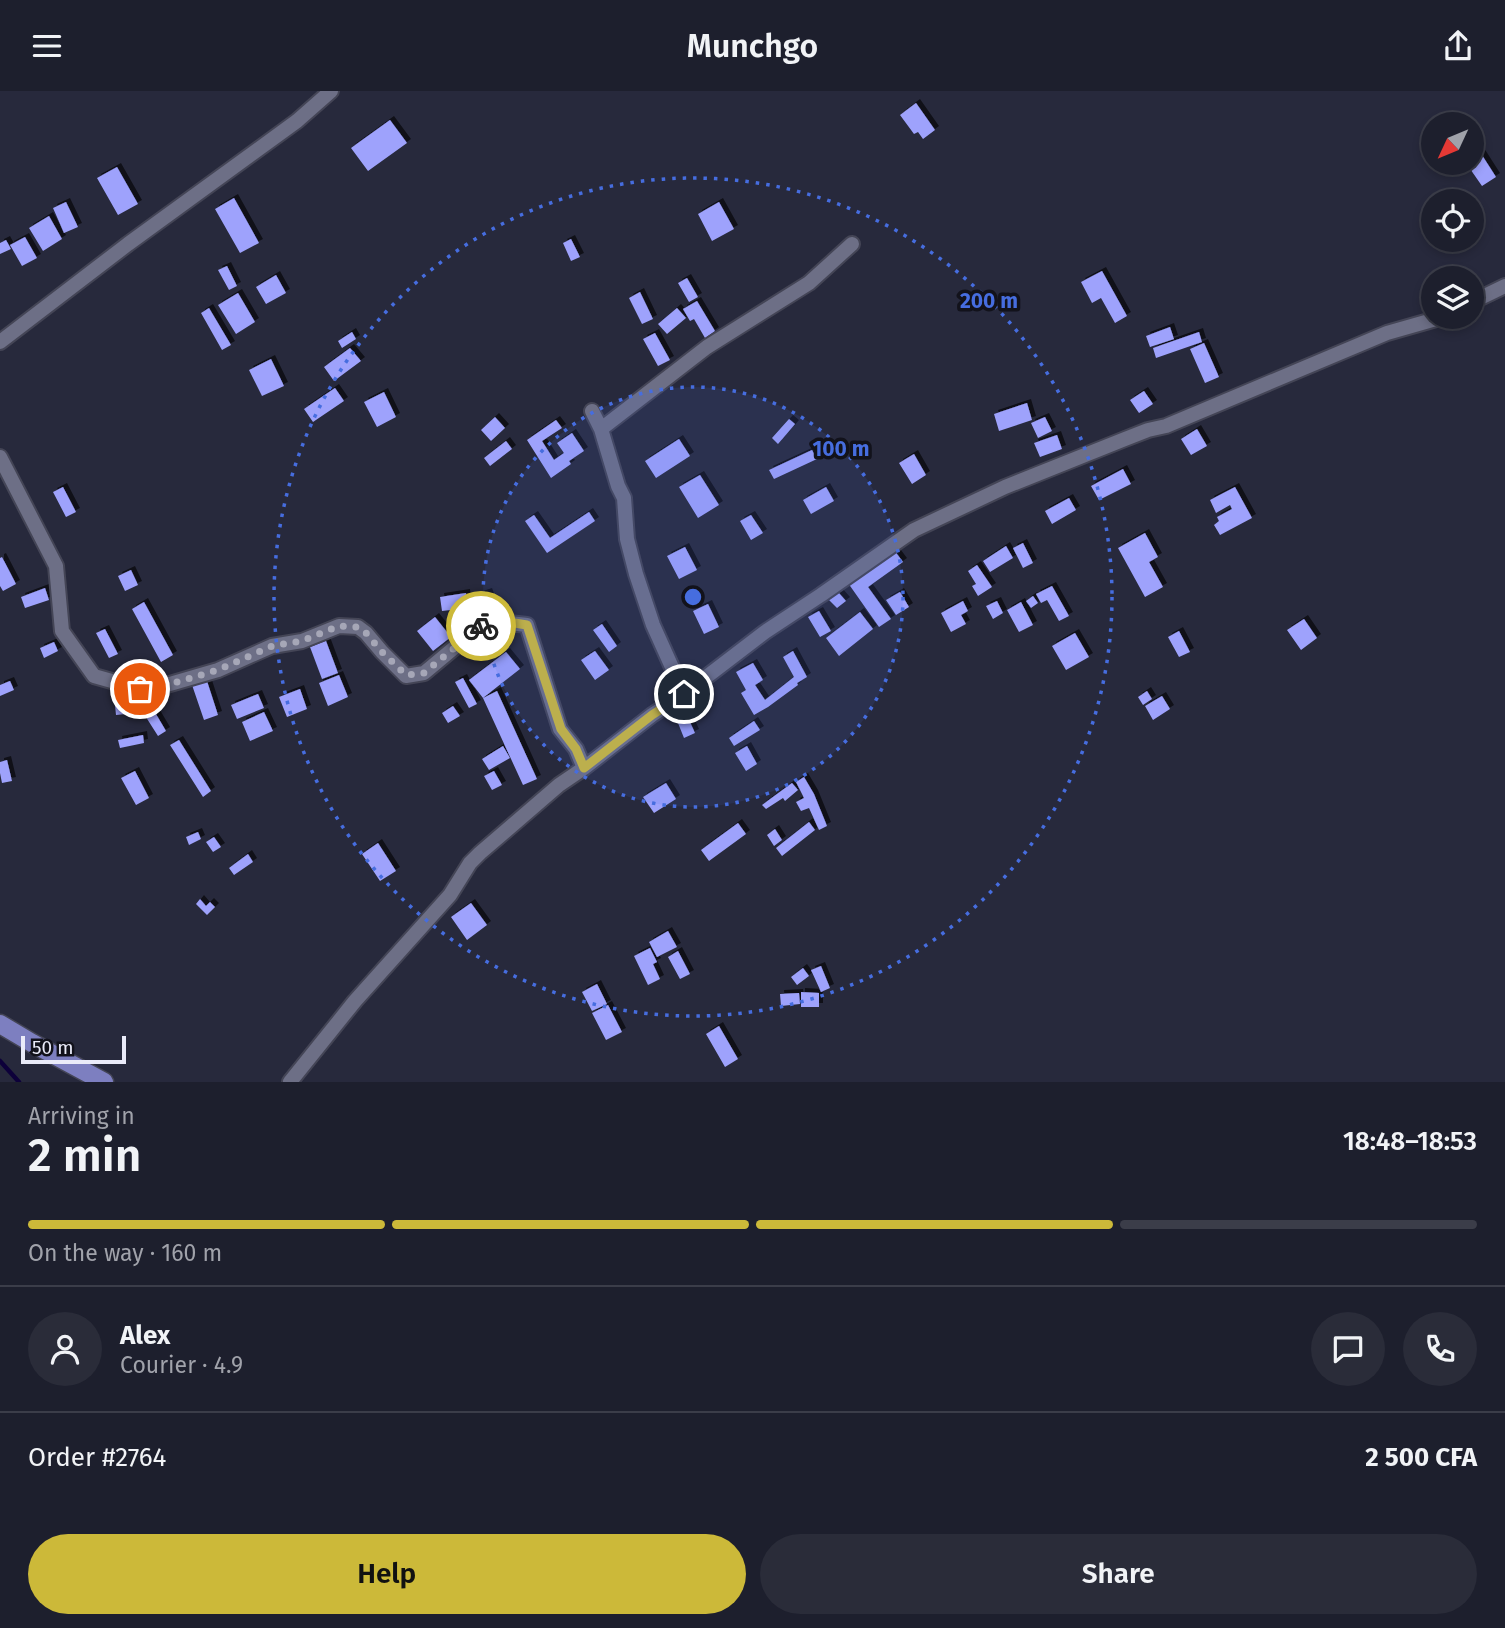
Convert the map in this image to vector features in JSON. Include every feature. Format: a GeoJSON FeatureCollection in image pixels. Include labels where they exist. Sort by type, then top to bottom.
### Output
{"type":"FeatureCollection","features":[{"type":"Feature","properties":{"kind":"main road"},"geometry":{"type":"LineString","coordinates":[[0,1024],[104,1082]]}},
{"type":"Feature","properties":{"kind":"street"},"geometry":{"type":"LineString","coordinates":[[0,342],[128,244],[297,121],[331,91]]}},
{"type":"Feature","properties":{"kind":"street"},"geometry":{"type":"LineString","coordinates":[[601,429],[707,347],[809,283],[852,244]]}},
{"type":"Feature","properties":{"kind":"street"},"geometry":{"type":"LineString","coordinates":[[1484,296],[1505,286]]}},
{"type":"Feature","properties":{"kind":"street"},"geometry":{"type":"LineString","coordinates":[[290,1082],[355,1001],[450,895],[470,863],[480,853],[559,785],[652,715],[765,632],[914,530],[1005,487],[1148,430],[1166,426],[1395,330],[1421,325]]}},
{"type":"Feature","properties":{"kind":"street"},"geometry":{"type":"LineString","coordinates":[[592,411],[601,429],[624,498],[627,539],[636,574],[653,625],[684,694]]}},
{"type":"Feature","properties":{"kind":"street"},"geometry":{"type":"LineString","coordinates":[[0,457],[56,566],[62,631],[94,676],[140,689],[163,686],[218,670],[272,646],[302,641],[339,626],[358,627],[406,675],[424,673],[485,622],[527,625],[561,729],[576,749],[584,768]]}},
{"type":"Feature","properties":{"kind":"building"},"geometry":{"type":"Polygon","coordinates":[[[916,103],[935,130],[923,139],[918,132],[914,134],[900,115],[916,103]]]}},
{"type":"Feature","properties":{"kind":"building"},"geometry":{"type":"Polygon","coordinates":[[[390,120],[407,143],[368,171],[351,148],[390,120]]]}},
{"type":"Feature","properties":{"kind":"building"},"geometry":{"type":"Polygon","coordinates":[[[1484,158],[1496,177],[1482,186],[1474,175],[1484,175],[1484,158]]]}},
{"type":"Feature","properties":{"kind":"building"},"geometry":{"type":"Polygon","coordinates":[[[117,167],[138,204],[118,215],[97,178],[117,167]]]}},
{"type":"Feature","properties":{"kind":"building"},"geometry":{"type":"Polygon","coordinates":[[[234,198],[259,243],[240,253],[215,209],[234,198]]]}},
{"type":"Feature","properties":{"kind":"building"},"geometry":{"type":"Polygon","coordinates":[[[66,202],[78,227],[64,233],[53,208],[66,202]]]}},
{"type":"Feature","properties":{"kind":"building"},"geometry":{"type":"Polygon","coordinates":[[[719,202],[734,229],[712,241],[698,214],[719,202]]]}},
{"type":"Feature","properties":{"kind":"building"},"geometry":{"type":"Polygon","coordinates":[[[49,216],[62,239],[43,251],[29,228],[49,216]]]}},
{"type":"Feature","properties":{"kind":"building"},"geometry":{"type":"Polygon","coordinates":[[[25,237],[37,258],[22,266],[10,245],[25,237]]]}},
{"type":"Feature","properties":{"kind":"building"},"geometry":{"type":"Polygon","coordinates":[[[571,239],[580,257],[571,261],[563,243],[571,239]]]}},
{"type":"Feature","properties":{"kind":"building"},"geometry":{"type":"Polygon","coordinates":[[[6,240],[11,249],[0,254],[0,243],[6,240]]]}},
{"type":"Feature","properties":{"kind":"building"},"geometry":{"type":"Polygon","coordinates":[[[227,266],[237,286],[229,290],[218,270],[227,266]]]}},
{"type":"Feature","properties":{"kind":"building"},"geometry":{"type":"Polygon","coordinates":[[[1102,271],[1127,316],[1115,323],[1101,298],[1092,303],[1081,282],[1102,271]]]}},
{"type":"Feature","properties":{"kind":"building"},"geometry":{"type":"Polygon","coordinates":[[[276,275],[286,293],[266,304],[256,287],[276,275]]]}},
{"type":"Feature","properties":{"kind":"building"},"geometry":{"type":"Polygon","coordinates":[[[687,278],[698,297],[689,302],[678,283],[687,278]]]}},
{"type":"Feature","properties":{"kind":"building"},"geometry":{"type":"Polygon","coordinates":[[[640,292],[653,319],[642,324],[629,298],[640,292]]]}},
{"type":"Feature","properties":{"kind":"building"},"geometry":{"type":"Polygon","coordinates":[[[238,293],[255,322],[236,334],[218,305],[238,293]]]}},
{"type":"Feature","properties":{"kind":"building"},"geometry":{"type":"Polygon","coordinates":[[[697,301],[715,331],[705,338],[694,319],[690,321],[683,309],[697,301]]]}},
{"type":"Feature","properties":{"kind":"building"},"geometry":{"type":"Polygon","coordinates":[[[209,308],[231,345],[222,350],[201,313],[209,308]]]}},
{"type":"Feature","properties":{"kind":"building"},"geometry":{"type":"Polygon","coordinates":[[[677,308],[686,318],[667,334],[658,324],[677,308]]]}},
{"type":"Feature","properties":{"kind":"building"},"geometry":{"type":"Polygon","coordinates":[[[1170,327],[1174,339],[1150,347],[1146,336],[1170,327]]]}},
{"type":"Feature","properties":{"kind":"building"},"geometry":{"type":"Polygon","coordinates":[[[352,332],[356,339],[342,348],[338,341],[352,332]]]}},
{"type":"Feature","properties":{"kind":"building"},"geometry":{"type":"Polygon","coordinates":[[[1199,332],[1202,342],[1156,358],[1153,348],[1199,332]]]}},
{"type":"Feature","properties":{"kind":"building"},"geometry":{"type":"Polygon","coordinates":[[[655,333],[670,360],[658,366],[643,339],[655,333]]]}},
{"type":"Feature","properties":{"kind":"building"},"geometry":{"type":"Polygon","coordinates":[[[1204,343],[1219,377],[1205,383],[1190,349],[1204,343]]]}},
{"type":"Feature","properties":{"kind":"building"},"geometry":{"type":"Polygon","coordinates":[[[350,348],[361,361],[334,381],[324,367],[350,348]]]}},
{"type":"Feature","properties":{"kind":"building"},"geometry":{"type":"Polygon","coordinates":[[[271,359],[284,386],[262,396],[249,370],[271,359]]]}},
{"type":"Feature","properties":{"kind":"building"},"geometry":{"type":"Polygon","coordinates":[[[335,388],[344,401],[313,422],[304,409],[335,388]]]}},
{"type":"Feature","properties":{"kind":"building"},"geometry":{"type":"Polygon","coordinates":[[[1144,391],[1153,404],[1139,413],[1130,400],[1144,391]]]}},
{"type":"Feature","properties":{"kind":"building"},"geometry":{"type":"Polygon","coordinates":[[[384,392],[396,417],[377,427],[364,402],[384,392]]]}},
{"type":"Feature","properties":{"kind":"building"},"geometry":{"type":"Polygon","coordinates":[[[1027,403],[1032,420],[999,431],[994,414],[1027,403]]]}},
{"type":"Feature","properties":{"kind":"building"},"geometry":{"type":"Polygon","coordinates":[[[495,417],[505,428],[491,441],[481,430],[495,417]]]}},
{"type":"Feature","properties":{"kind":"building"},"geometry":{"type":"Polygon","coordinates":[[[1045,417],[1052,431],[1038,438],[1031,423],[1045,417]]]}},
{"type":"Feature","properties":{"kind":"building"},"geometry":{"type":"Polygon","coordinates":[[[789,419],[795,424],[778,444],[772,438],[789,419]]]}},
{"type":"Feature","properties":{"kind":"building"},"geometry":{"type":"Polygon","coordinates":[[[556,420],[562,428],[542,441],[554,460],[564,453],[557,443],[572,433],[584,451],[551,478],[527,440],[556,420]]]}},
{"type":"Feature","properties":{"kind":"building"},"geometry":{"type":"Polygon","coordinates":[[[1197,429],[1207,446],[1191,455],[1181,439],[1197,429]]]}},
{"type":"Feature","properties":{"kind":"building"},"geometry":{"type":"Polygon","coordinates":[[[1057,435],[1062,449],[1040,457],[1034,443],[1057,435]]]}},
{"type":"Feature","properties":{"kind":"building"},"geometry":{"type":"Polygon","coordinates":[[[679,439],[690,456],[656,478],[645,461],[679,439]]]}},
{"type":"Feature","properties":{"kind":"building"},"geometry":{"type":"Polygon","coordinates":[[[506,441],[512,449],[490,466],[484,458],[506,441]]]}},
{"type":"Feature","properties":{"kind":"building"},"geometry":{"type":"Polygon","coordinates":[[[812,450],[817,459],[774,479],[769,470],[812,450]]]}},
{"type":"Feature","properties":{"kind":"building"},"geometry":{"type":"Polygon","coordinates":[[[914,454],[926,475],[912,484],[899,463],[914,454]]]}},
{"type":"Feature","properties":{"kind":"building"},"geometry":{"type":"Polygon","coordinates":[[[1123,469],[1131,484],[1099,500],[1091,486],[1123,469]]]}},
{"type":"Feature","properties":{"kind":"building"},"geometry":{"type":"Polygon","coordinates":[[[700,475],[719,505],[698,518],[679,487],[700,475]]]}},
{"type":"Feature","properties":{"kind":"building"},"geometry":{"type":"Polygon","coordinates":[[[63,487],[76,512],[66,517],[53,492],[63,487]]]}},
{"type":"Feature","properties":{"kind":"building"},"geometry":{"type":"Polygon","coordinates":[[[826,487],[834,501],[811,514],[803,500],[826,487]]]}},
{"type":"Feature","properties":{"kind":"building"},"geometry":{"type":"Polygon","coordinates":[[[1235,487],[1252,518],[1220,535],[1214,525],[1219,521],[1217,517],[1232,509],[1230,505],[1216,513],[1210,500],[1235,487]]]}},
{"type":"Feature","properties":{"kind":"building"},"geometry":{"type":"Polygon","coordinates":[[[1069,498],[1076,510],[1052,524],[1045,511],[1069,498]]]}},
{"type":"Feature","properties":{"kind":"building"},"geometry":{"type":"Polygon","coordinates":[[[589,512],[595,521],[547,553],[525,521],[534,515],[550,538],[589,512]]]}},
{"type":"Feature","properties":{"kind":"building"},"geometry":{"type":"Polygon","coordinates":[[[751,515],[763,533],[751,540],[740,521],[751,515]]]}},
{"type":"Feature","properties":{"kind":"building"},"geometry":{"type":"Polygon","coordinates":[[[1145,533],[1158,557],[1149,562],[1163,587],[1145,597],[1118,548],[1145,533]]]}},
{"type":"Feature","properties":{"kind":"building"},"geometry":{"type":"Polygon","coordinates":[[[1023,543],[1033,563],[1023,568],[1013,548],[1023,543]]]}},
{"type":"Feature","properties":{"kind":"building"},"geometry":{"type":"Polygon","coordinates":[[[1006,546],[1013,558],[990,572],[983,561],[1006,546]]]}},
{"type":"Feature","properties":{"kind":"building"},"geometry":{"type":"Polygon","coordinates":[[[685,547],[697,570],[679,579],[667,556],[685,547]]]}},
{"type":"Feature","properties":{"kind":"building"},"geometry":{"type":"Polygon","coordinates":[[[894,550],[903,562],[868,587],[891,619],[879,627],[848,583],[894,550]]]}},
{"type":"Feature","properties":{"kind":"building"},"geometry":{"type":"Polygon","coordinates":[[[2,557],[16,584],[3,591],[0,586],[2,557]]]}},
{"type":"Feature","properties":{"kind":"building"},"geometry":{"type":"Polygon","coordinates":[[[977,565],[992,587],[978,596],[972,586],[976,584],[968,571],[977,565]]]}},
{"type":"Feature","properties":{"kind":"building"},"geometry":{"type":"Polygon","coordinates":[[[131,570],[138,585],[125,591],[118,576],[131,570]]]}},
{"type":"Feature","properties":{"kind":"building"},"geometry":{"type":"Polygon","coordinates":[[[1052,586],[1069,616],[1059,621],[1047,600],[1041,603],[1036,594],[1052,586]]]}},
{"type":"Feature","properties":{"kind":"building"},"geometry":{"type":"Polygon","coordinates":[[[45,588],[49,600],[25,608],[21,597],[45,588]]]}},
{"type":"Feature","properties":{"kind":"building"},"geometry":{"type":"Polygon","coordinates":[[[488,592],[495,611],[486,615],[479,595],[488,592]]]}},
{"type":"Feature","properties":{"kind":"building"},"geometry":{"type":"Polygon","coordinates":[[[838,592],[846,601],[837,608],[829,600],[838,592]]]}},
{"type":"Feature","properties":{"kind":"building"},"geometry":{"type":"Polygon","coordinates":[[[900,592],[909,607],[896,615],[886,600],[900,592]]]}},
{"type":"Feature","properties":{"kind":"building"},"geometry":{"type":"Polygon","coordinates":[[[466,593],[468,608],[442,611],[440,597],[466,593]]]}},
{"type":"Feature","properties":{"kind":"building"},"geometry":{"type":"Polygon","coordinates":[[[1033,596],[1038,603],[1031,608],[1026,601],[1033,596]]]}},
{"type":"Feature","properties":{"kind":"building"},"geometry":{"type":"Polygon","coordinates":[[[963,601],[968,611],[961,615],[966,624],[951,632],[941,613],[963,601]]]}},
{"type":"Feature","properties":{"kind":"building"},"geometry":{"type":"Polygon","coordinates":[[[997,601],[1003,613],[993,619],[986,606],[997,601]]]}},
{"type":"Feature","properties":{"kind":"building"},"geometry":{"type":"Polygon","coordinates":[[[144,602],[173,655],[161,662],[132,609],[144,602]]]}},
{"type":"Feature","properties":{"kind":"building"},"geometry":{"type":"Polygon","coordinates":[[[1021,602],[1033,625],[1019,632],[1007,610],[1021,602]]]}},
{"type":"Feature","properties":{"kind":"building"},"geometry":{"type":"Polygon","coordinates":[[[708,604],[719,627],[704,634],[693,611],[708,604]]]}},
{"type":"Feature","properties":{"kind":"building"},"geometry":{"type":"Polygon","coordinates":[[[819,611],[831,631],[820,637],[808,617],[819,611]]]}},
{"type":"Feature","properties":{"kind":"building"},"geometry":{"type":"Polygon","coordinates":[[[860,612],[873,629],[839,656],[826,638],[860,612]]]}},
{"type":"Feature","properties":{"kind":"building"},"geometry":{"type":"Polygon","coordinates":[[[435,617],[451,637],[433,651],[417,631],[435,617]]]}},
{"type":"Feature","properties":{"kind":"building"},"geometry":{"type":"Polygon","coordinates":[[[1304,619],[1317,638],[1301,650],[1287,630],[1304,619]]]}},
{"type":"Feature","properties":{"kind":"building"},"geometry":{"type":"Polygon","coordinates":[[[602,624],[617,646],[609,652],[593,630],[602,624]]]}},
{"type":"Feature","properties":{"kind":"building"},"geometry":{"type":"Polygon","coordinates":[[[105,629],[118,654],[109,658],[96,633],[105,629]]]}},
{"type":"Feature","properties":{"kind":"building"},"geometry":{"type":"Polygon","coordinates":[[[1179,631],[1190,652],[1179,657],[1168,637],[1179,631]]]}},
{"type":"Feature","properties":{"kind":"building"},"geometry":{"type":"Polygon","coordinates":[[[1075,633],[1089,657],[1066,670],[1052,646],[1075,633]]]}},
{"type":"Feature","properties":{"kind":"building"},"geometry":{"type":"Polygon","coordinates":[[[326,641],[338,673],[322,679],[310,647],[326,641]]]}},
{"type":"Feature","properties":{"kind":"building"},"geometry":{"type":"Polygon","coordinates":[[[54,642],[58,651],[44,658],[40,648],[54,642]]]}},
{"type":"Feature","properties":{"kind":"building"},"geometry":{"type":"Polygon","coordinates":[[[595,651],[609,670],[595,680],[581,660],[595,651]]]}},
{"type":"Feature","properties":{"kind":"building"},"geometry":{"type":"Polygon","coordinates":[[[793,651],[807,677],[754,715],[741,693],[746,690],[736,672],[753,663],[763,680],[755,685],[765,700],[794,677],[783,657],[793,651]]]}},
{"type":"Feature","properties":{"kind":"building"},"geometry":{"type":"Polygon","coordinates":[[[506,652],[520,669],[483,698],[469,680],[506,652]]]}},
{"type":"Feature","properties":{"kind":"building"},"geometry":{"type":"Polygon","coordinates":[[[339,675],[348,697],[328,706],[319,683],[339,675]]]}},
{"type":"Feature","properties":{"kind":"building"},"geometry":{"type":"Polygon","coordinates":[[[206,678],[218,715],[204,720],[191,682],[206,678]]]}},
{"type":"Feature","properties":{"kind":"building"},"geometry":{"type":"Polygon","coordinates":[[[463,678],[477,704],[469,708],[455,682],[463,678]]]}},
{"type":"Feature","properties":{"kind":"building"},"geometry":{"type":"Polygon","coordinates":[[[10,681],[14,690],[0,696],[0,685],[10,681]]]}},
{"type":"Feature","properties":{"kind":"building"},"geometry":{"type":"Polygon","coordinates":[[[300,689],[307,709],[287,717],[279,697],[300,689]]]}},
{"type":"Feature","properties":{"kind":"building"},"geometry":{"type":"Polygon","coordinates":[[[497,691],[537,779],[523,785],[483,698],[497,691]]]}},
{"type":"Feature","properties":{"kind":"building"},"geometry":{"type":"Polygon","coordinates":[[[1147,691],[1152,699],[1143,705],[1138,697],[1147,691]]]}},
{"type":"Feature","properties":{"kind":"building"},"geometry":{"type":"Polygon","coordinates":[[[258,694],[264,708],[237,719],[231,705],[258,694]]]}},
{"type":"Feature","properties":{"kind":"building"},"geometry":{"type":"Polygon","coordinates":[[[1162,696],[1170,709],[1153,720],[1145,706],[1162,696]]]}},
{"type":"Feature","properties":{"kind":"building"},"geometry":{"type":"Polygon","coordinates":[[[135,703],[136,713],[116,715],[115,705],[135,703]]]}},
{"type":"Feature","properties":{"kind":"building"},"geometry":{"type":"Polygon","coordinates":[[[453,706],[460,716],[448,723],[442,713],[453,706]]]}},
{"type":"Feature","properties":{"kind":"building"},"geometry":{"type":"Polygon","coordinates":[[[153,709],[166,731],[158,736],[144,714],[153,709]]]}},
{"type":"Feature","properties":{"kind":"building"},"geometry":{"type":"Polygon","coordinates":[[[684,709],[695,733],[684,738],[674,713],[684,709]]]}},
{"type":"Feature","properties":{"kind":"building"},"geometry":{"type":"Polygon","coordinates":[[[264,712],[273,731],[250,741],[242,722],[264,712]]]}},
{"type":"Feature","properties":{"kind":"building"},"geometry":{"type":"Polygon","coordinates":[[[754,721],[760,730],[734,746],[729,738],[754,721]]]}},
{"type":"Feature","properties":{"kind":"building"},"geometry":{"type":"Polygon","coordinates":[[[143,735],[144,743],[120,748],[118,740],[143,735]]]}},
{"type":"Feature","properties":{"kind":"building"},"geometry":{"type":"Polygon","coordinates":[[[179,740],[211,791],[203,797],[170,745],[179,740]]]}},
{"type":"Feature","properties":{"kind":"building"},"geometry":{"type":"Polygon","coordinates":[[[503,746],[510,758],[489,770],[482,759],[503,746]]]}},
{"type":"Feature","properties":{"kind":"building"},"geometry":{"type":"Polygon","coordinates":[[[747,746],[757,764],[746,771],[735,753],[747,746]]]}},
{"type":"Feature","properties":{"kind":"building"},"geometry":{"type":"Polygon","coordinates":[[[7,760],[12,781],[2,783],[0,762],[7,760]]]}},
{"type":"Feature","properties":{"kind":"building"},"geometry":{"type":"Polygon","coordinates":[[[135,771],[149,798],[136,805],[121,778],[135,771]]]}},
{"type":"Feature","properties":{"kind":"building"},"geometry":{"type":"Polygon","coordinates":[[[494,771],[502,785],[492,790],[484,776],[494,771]]]}},
{"type":"Feature","properties":{"kind":"building"},"geometry":{"type":"Polygon","coordinates":[[[804,777],[827,826],[819,830],[809,808],[801,811],[796,802],[804,798],[796,782],[804,777]]]}},
{"type":"Feature","properties":{"kind":"building"},"geometry":{"type":"Polygon","coordinates":[[[666,783],[676,799],[654,813],[643,797],[666,783]]]}},
{"type":"Feature","properties":{"kind":"building"},"geometry":{"type":"Polygon","coordinates":[[[792,783],[798,790],[785,801],[783,798],[766,809],[762,805],[792,783]]]}},
{"type":"Feature","properties":{"kind":"building"},"geometry":{"type":"Polygon","coordinates":[[[809,822],[815,830],[782,856],[776,848],[809,822]]]}},
{"type":"Feature","properties":{"kind":"building"},"geometry":{"type":"Polygon","coordinates":[[[738,823],[746,834],[709,861],[701,850],[738,823]]]}},
{"type":"Feature","properties":{"kind":"building"},"geometry":{"type":"Polygon","coordinates":[[[775,829],[782,840],[774,846],[767,835],[775,829]]]}},
{"type":"Feature","properties":{"kind":"building"},"geometry":{"type":"Polygon","coordinates":[[[198,832],[201,839],[189,845],[186,837],[198,832]]]}},
{"type":"Feature","properties":{"kind":"building"},"geometry":{"type":"Polygon","coordinates":[[[214,837],[221,847],[213,852],[206,842],[214,837]]]}},
{"type":"Feature","properties":{"kind":"building"},"geometry":{"type":"Polygon","coordinates":[[[378,843],[396,871],[380,881],[362,854],[378,843]]]}},
{"type":"Feature","properties":{"kind":"building"},"geometry":{"type":"Polygon","coordinates":[[[248,854],[253,862],[234,875],[229,868],[248,854]]]}},
{"type":"Feature","properties":{"kind":"building"},"geometry":{"type":"Polygon","coordinates":[[[200,899],[206,906],[210,902],[215,907],[207,915],[196,904],[200,899]]]}},
{"type":"Feature","properties":{"kind":"building"},"geometry":{"type":"Polygon","coordinates":[[[471,903],[487,925],[467,940],[451,917],[471,903]]]}},
{"type":"Feature","properties":{"kind":"building"},"geometry":{"type":"Polygon","coordinates":[[[668,931],[677,947],[657,957],[649,942],[668,931]]]}},
{"type":"Feature","properties":{"kind":"building"},"geometry":{"type":"Polygon","coordinates":[[[650,948],[657,962],[653,964],[660,979],[648,985],[634,956],[650,948]]]}},
{"type":"Feature","properties":{"kind":"building"},"geometry":{"type":"Polygon","coordinates":[[[678,951],[690,974],[680,979],[668,957],[678,951]]]}},
{"type":"Feature","properties":{"kind":"building"},"geometry":{"type":"Polygon","coordinates":[[[821,966],[830,988],[821,992],[811,970],[821,966]]]}},
{"type":"Feature","properties":{"kind":"building"},"geometry":{"type":"Polygon","coordinates":[[[803,968],[809,976],[797,985],[791,977],[803,968]]]}},
{"type":"Feature","properties":{"kind":"building"},"geometry":{"type":"Polygon","coordinates":[[[597,984],[607,1004],[592,1011],[582,992],[597,984]]]}},
{"type":"Feature","properties":{"kind":"building"},"geometry":{"type":"Polygon","coordinates":[[[801,992],[819,993],[819,1007],[801,1007],[801,992]]]}},
{"type":"Feature","properties":{"kind":"building"},"geometry":{"type":"Polygon","coordinates":[[[799,993],[800,1004],[781,1006],[780,994],[799,993]]]}},
{"type":"Feature","properties":{"kind":"building"},"geometry":{"type":"Polygon","coordinates":[[[608,1005],[622,1032],[606,1040],[592,1013],[608,1005]]]}},
{"type":"Feature","properties":{"kind":"building"},"geometry":{"type":"Polygon","coordinates":[[[719,1026],[738,1059],[725,1067],[706,1034],[719,1026]]]}},
{"type":"Feature","properties":{"kind":"waterway"},"geometry":{"type":"LineString","coordinates":[[0,1061],[19,1082]]}},
{"type":"Feature","properties":{"kind":"way so far"},"geometry":{"type":"LineString","coordinates":[[140,689],[163,686],[218,670],[272,646],[302,641],[339,626],[358,627],[406,675],[424,673],[481,626]]}},
{"type":"Feature","properties":{"kind":"route"},"geometry":{"type":"LineString","coordinates":[[481,626],[485,622],[527,625],[561,729],[576,749],[584,768],[652,715],[684,694]]}}]}
